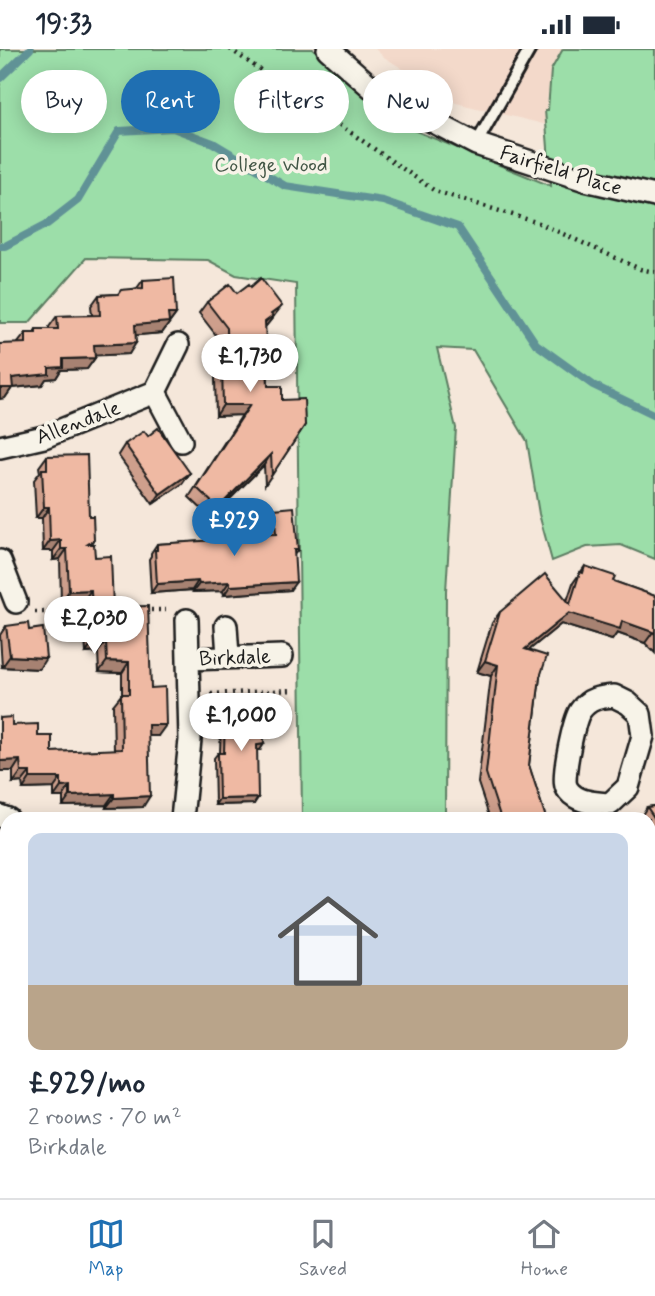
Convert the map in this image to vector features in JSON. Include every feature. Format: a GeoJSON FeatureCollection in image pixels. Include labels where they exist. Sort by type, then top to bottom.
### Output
{"type":"FeatureCollection","features":[{"type":"Feature","properties":{"kind":"street","name":"Fairfield Place"},"geometry":{"type":"LineString","coordinates":[[328,49],[378,93],[476,143],[585,180],[655,196]]}},
{"type":"Feature","properties":{"kind":"street"},"geometry":{"type":"LineString","coordinates":[[178,345],[155,392],[181,441]]}},
{"type":"Feature","properties":{"kind":"street","name":"Allendale"},"geometry":{"type":"LineString","coordinates":[[0,447],[44,437],[155,392]]}},
{"type":"Feature","properties":{"kind":"street"},"geometry":{"type":"LineString","coordinates":[[0,561],[16,602]]}},
{"type":"Feature","properties":{"kind":"street","name":"Birkdale"},"geometry":{"type":"LineString","coordinates":[[183,812],[190,740],[187,620]]}},
{"type":"Feature","properties":{"kind":"street"},"geometry":{"type":"LineString","coordinates":[[226,626],[228,656]]}},
{"type":"Feature","properties":{"kind":"street","name":"Birkdale"},"geometry":{"type":"LineString","coordinates":[[188,659],[282,656]]}},
{"type":"Feature","properties":{"kind":"street"},"geometry":{"type":"LineString","coordinates":[[614,696],[628,703],[640,714],[646,766],[610,804],[593,803],[574,797],[566,787],[565,774],[580,711],[596,697],[614,696]]}},
{"type":"Feature","properties":{"kind":"lane"},"geometry":{"type":"LineString","coordinates":[[476,143],[530,49]]}},
{"type":"Feature","properties":{"kind":"path"},"geometry":{"type":"LineString","coordinates":[[230,49],[435,191],[539,223],[640,269],[655,272]]}},
{"type":"Feature","properties":{"kind":"path"},"geometry":{"type":"LineString","coordinates":[[16,602],[31,612],[91,612]]}},
{"type":"Feature","properties":{"kind":"path"},"geometry":{"type":"LineString","coordinates":[[132,611],[174,609],[187,620]]}},
{"type":"Feature","properties":{"kind":"path"},"geometry":{"type":"LineString","coordinates":[[189,695],[293,690]]}},
{"type":"Feature","properties":{"kind":"shaded area"},"geometry":{"type":"Polygon","coordinates":[[[375,49],[563,49],[551,70],[546,110],[655,127],[655,151],[456,103],[453,101],[453,70],[404,70],[375,49]]]}},
{"type":"Feature","properties":{"kind":"green space","name":"College Wood"},"geometry":{"type":"Polygon","coordinates":[[[0,49],[313,49],[339,70],[234,70],[234,133],[349,133],[349,78],[363,90],[363,133],[420,133],[551,186],[545,110],[548,110],[551,70],[563,49],[655,49],[655,559],[621,545],[587,547],[552,561],[539,514],[527,441],[473,350],[437,348],[456,428],[446,591],[445,812],[302,812],[296,284],[236,275],[208,260],[86,258],[29,323],[0,323],[0,49]]]}},
{"type":"Feature","properties":{"kind":"building"},"geometry":{"type":"Polygon","coordinates":[[[174,278],[176,314],[168,314],[169,322],[135,325],[136,343],[94,345],[95,358],[63,359],[63,367],[49,368],[49,374],[12,378],[13,388],[0,388],[0,344],[26,343],[26,333],[36,333],[36,329],[58,329],[57,316],[100,315],[99,295],[143,288],[143,280],[174,278]]]}},
{"type":"Feature","properties":{"kind":"building"},"geometry":{"type":"Polygon","coordinates":[[[261,278],[282,306],[265,322],[268,386],[282,386],[282,400],[304,399],[305,425],[272,475],[271,454],[218,508],[196,487],[250,405],[223,405],[222,367],[228,367],[227,328],[207,302],[230,284],[237,293],[249,284],[251,287],[261,278]]]}},
{"type":"Feature","properties":{"kind":"building"},"geometry":{"type":"Polygon","coordinates":[[[158,428],[190,473],[160,494],[125,444],[144,431],[148,436],[158,428]]]}},
{"type":"Feature","properties":{"kind":"building"},"geometry":{"type":"Polygon","coordinates":[[[87,455],[89,516],[93,516],[94,540],[88,544],[94,544],[95,557],[111,556],[113,607],[148,606],[151,688],[165,687],[166,725],[148,725],[150,796],[70,796],[70,786],[61,787],[61,778],[30,778],[30,772],[21,772],[20,760],[0,761],[0,718],[12,717],[12,725],[38,724],[38,736],[52,736],[52,752],[122,749],[121,694],[129,694],[129,662],[107,661],[106,642],[93,642],[91,590],[69,591],[67,549],[61,549],[61,540],[50,541],[49,507],[44,507],[42,469],[47,469],[47,456],[87,455]]]}},
{"type":"Feature","properties":{"kind":"building"},"geometry":{"type":"Polygon","coordinates":[[[294,507],[298,550],[294,550],[296,582],[230,586],[229,582],[199,584],[198,581],[157,584],[157,544],[276,534],[274,509],[294,507]]]}},
{"type":"Feature","properties":{"kind":"building"},"geometry":{"type":"Polygon","coordinates":[[[585,566],[615,576],[613,581],[655,596],[655,634],[622,621],[620,629],[569,613],[525,649],[547,656],[540,677],[529,765],[544,812],[499,812],[486,773],[498,665],[485,661],[500,612],[545,574],[570,604],[580,572],[583,573],[585,566]]]}},
{"type":"Feature","properties":{"kind":"building"},"geometry":{"type":"Polygon","coordinates":[[[28,623],[29,630],[43,628],[46,658],[10,656],[6,626],[28,623]]]}},
{"type":"Feature","properties":{"kind":"building"},"geometry":{"type":"Polygon","coordinates":[[[263,705],[264,744],[257,745],[258,798],[219,799],[218,753],[224,753],[225,718],[230,718],[230,706],[263,705]]]}},
{"type":"Feature","properties":{"kind":"building"},"geometry":{"type":"Polygon","coordinates":[[[655,806],[655,812],[650,812],[647,807],[655,806]]]}},
{"type":"Feature","properties":{"kind":"waterway"},"geometry":{"type":"LineString","coordinates":[[0,78],[30,49]]}},
{"type":"Feature","properties":{"kind":"waterway"},"geometry":{"type":"LineString","coordinates":[[0,246],[5,246],[47,224],[78,200],[119,131],[173,128],[213,143],[285,186],[383,201],[458,227],[536,344],[593,385],[655,415]]}}]}
